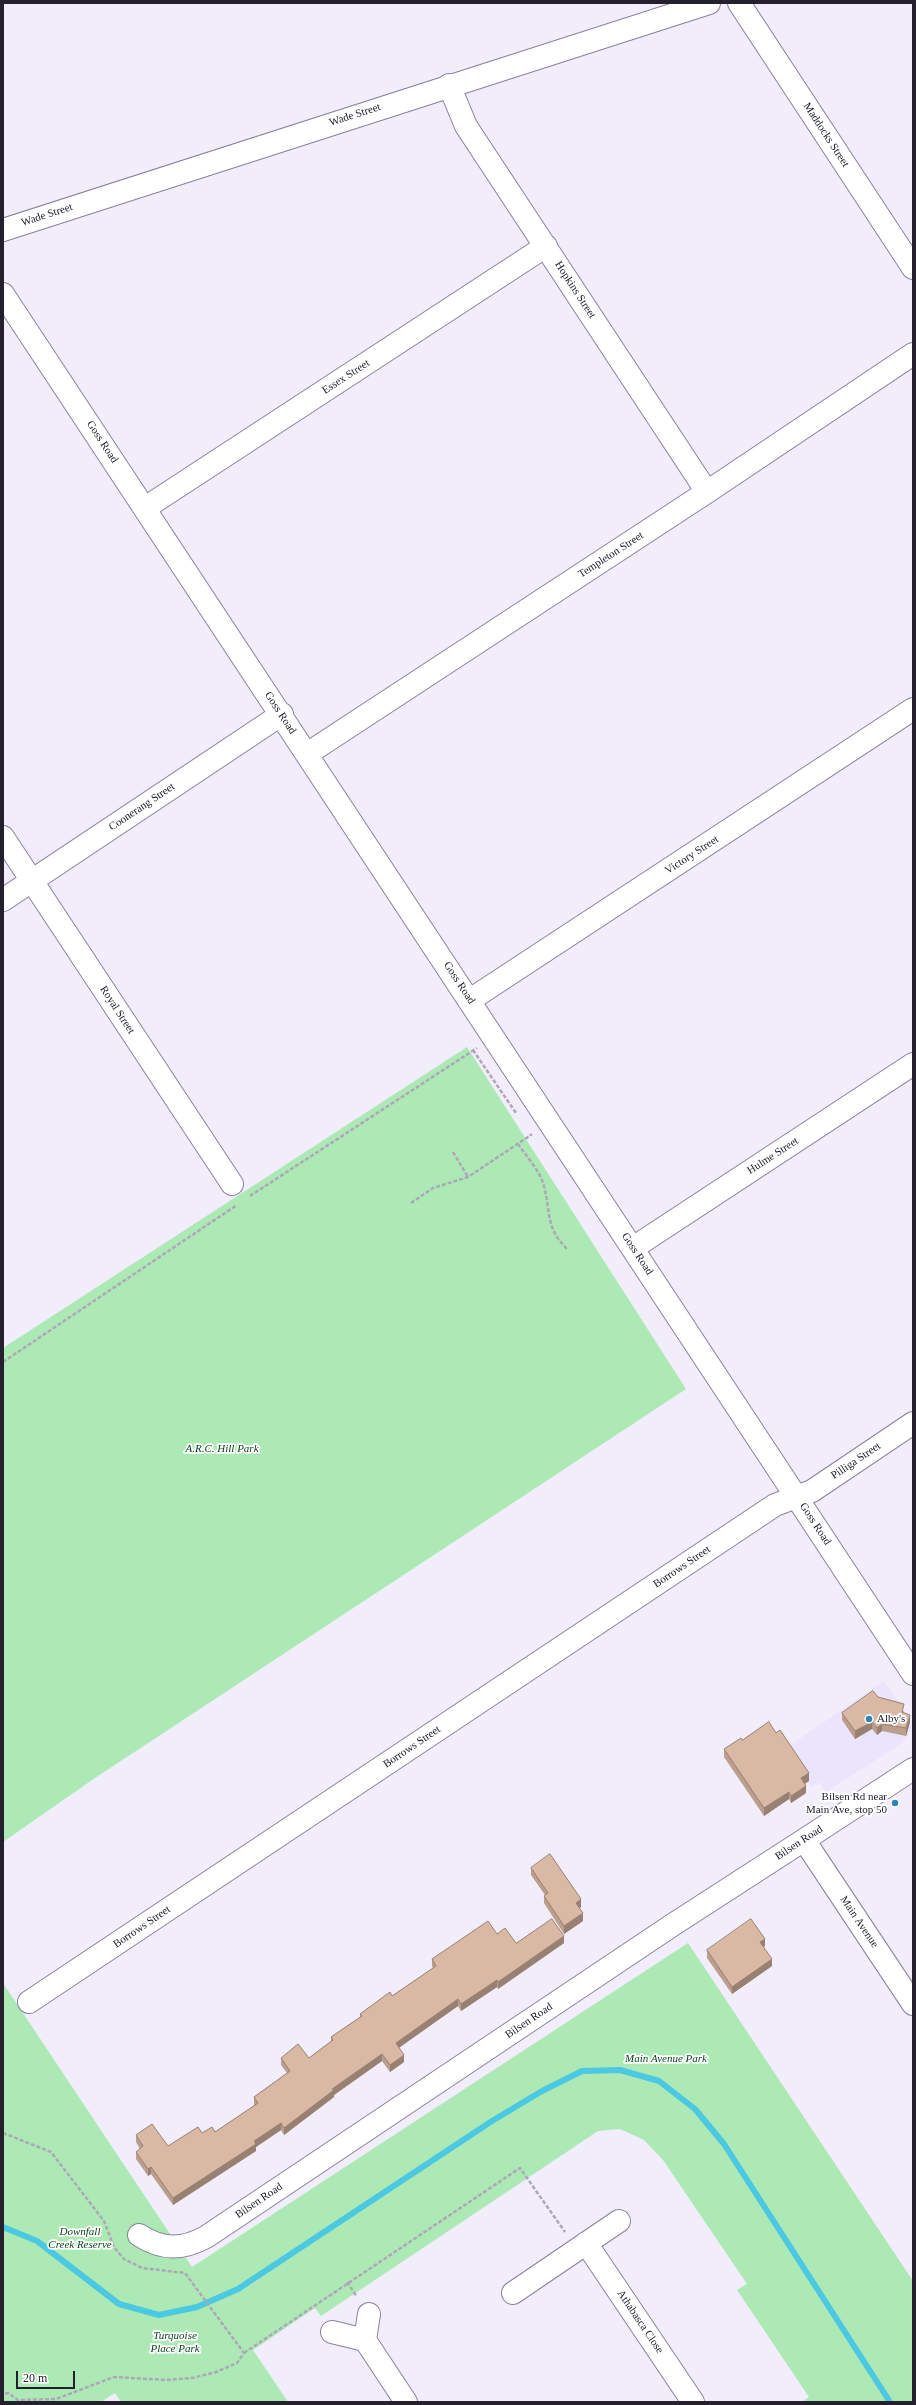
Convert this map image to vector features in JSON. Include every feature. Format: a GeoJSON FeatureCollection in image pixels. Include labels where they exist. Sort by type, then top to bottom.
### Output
{"type":"FeatureCollection","features":[{"type":"Feature","properties":{"kind":"street","name":"Maddocks Street"},"geometry":{"type":"LineString","coordinates":[[739,3],[913,268]]}},
{"type":"Feature","properties":{"kind":"street","name":"Wade Street"},"geometry":{"type":"LineString","coordinates":[[3,230],[703,4]]}},
{"type":"Feature","properties":{"kind":"street","name":"Hopkins Street"},"geometry":{"type":"LineString","coordinates":[[449,85],[466,126],[707,492]]}},
{"type":"Feature","properties":{"kind":"street","name":"Essex Street"},"geometry":{"type":"LineString","coordinates":[[145,508],[546,246]]}},
{"type":"Feature","properties":{"kind":"street","name":"Goss Road"},"geometry":{"type":"LineString","coordinates":[[3,294],[282,714],[913,1674]]}},
{"type":"Feature","properties":{"kind":"street","name":"Templeton Street"},"geometry":{"type":"LineString","coordinates":[[307,754],[707,492],[913,354]]}},
{"type":"Feature","properties":{"kind":"street","name":"Victory Street"},"geometry":{"type":"LineString","coordinates":[[470,1000],[913,709]]}},
{"type":"Feature","properties":{"kind":"street","name":"Coonerang Street"},"geometry":{"type":"LineString","coordinates":[[3,900],[282,714]]}},
{"type":"Feature","properties":{"kind":"street","name":"Royal Street"},"geometry":{"type":"LineString","coordinates":[[3,837],[232,1184]]}},
{"type":"Feature","properties":{"kind":"street","name":"Hulme Street"},"geometry":{"type":"LineString","coordinates":[[633,1248],[913,1064]]}},
{"type":"Feature","properties":{"kind":"street","name":"Pilliga Street"},"geometry":{"type":"LineString","coordinates":[[797,1496],[812,1490],[913,1423]]}},
{"type":"Feature","properties":{"kind":"street","name":"Borrows Street"},"geometry":{"type":"LineString","coordinates":[[29,2002],[775,1505],[797,1496]]}},
{"type":"Feature","properties":{"kind":"street","name":"Bilsen Road"},"geometry":{"type":"LineString","coordinates":[[139,2235],[160,2246],[172,2247],[194,2244],[206,2237],[674,1924],[913,1769]]}},
{"type":"Feature","properties":{"kind":"street","name":"Main Avenue"},"geometry":{"type":"LineString","coordinates":[[804,1840],[913,2004]]}},
{"type":"Feature","properties":{"kind":"street"},"geometry":{"type":"LineString","coordinates":[[512,2293],[619,2221]]}},
{"type":"Feature","properties":{"kind":"street","name":"Athabasca Close"},"geometry":{"type":"LineString","coordinates":[[586,2243],[693,2402]]}},
{"type":"Feature","properties":{"kind":"street"},"geometry":{"type":"LineString","coordinates":[[369,2314],[365,2340],[406,2402]]}},
{"type":"Feature","properties":{"kind":"street"},"geometry":{"type":"LineString","coordinates":[[332,2332],[365,2340]]}},
{"type":"Feature","properties":{"kind":"path"},"geometry":{"type":"LineString","coordinates":[[473,1050],[518,1116]]}},
{"type":"Feature","properties":{"kind":"path"},"geometry":{"type":"LineString","coordinates":[[411,1203],[433,1188],[468,1177],[531,1135],[527,1129]]}},
{"type":"Feature","properties":{"kind":"path"},"geometry":{"type":"LineString","coordinates":[[518,1144],[540,1177],[544,1186],[548,1218],[559,1242],[567,1249]]}},
{"type":"Feature","properties":{"kind":"path"},"geometry":{"type":"LineString","coordinates":[[453,1152],[468,1177]]}},
{"type":"Feature","properties":{"kind":"path"},"geometry":{"type":"LineString","coordinates":[[3,2133],[51,2152],[104,2221],[114,2247],[124,2259],[142,2268],[185,2273],[244,2353]]}},
{"type":"Feature","properties":{"kind":"path"},"geometry":{"type":"LineString","coordinates":[[3,2394],[8,2393],[18,2400],[56,2399],[114,2378],[166,2380],[192,2378],[216,2372],[237,2363],[244,2353],[520,2168],[565,2233],[586,2243]]}},
{"type":"Feature","properties":{"kind":"shaded area"},"geometry":{"type":"Polygon","coordinates":[[[884,1681],[908,1717],[911,1727],[908,1736],[899,1745],[826,1792],[819,1782],[812,1787],[786,1748],[884,1681]]]}},
{"type":"Feature","properties":{"kind":"green space","name":"A.R.C. Hill Park"},"geometry":{"type":"Polygon","coordinates":[[[467,1047],[686,1389],[95,1778],[3,1842],[3,1348],[467,1047]]]}},
{"type":"Feature","properties":{"kind":"green space","name":"Main Avenue Park"},"geometry":{"type":"Polygon","coordinates":[[[688,1943],[913,2281],[913,2402],[802,2402],[809,2397],[737,2290],[747,2284],[663,2160],[644,2140],[620,2129],[598,2131],[321,2316],[315,2308],[253,2350],[288,2402],[121,2402],[115,2393],[101,2402],[3,2402],[3,1983],[192,2267],[688,1943]]]}},
{"type":"Feature","properties":{"kind":"building","name":"Alby's"},"geometry":{"type":"Polygon","coordinates":[[[873,1691],[878,1697],[904,1704],[902,1712],[910,1715],[906,1728],[882,1724],[877,1728],[872,1722],[855,1731],[842,1713],[873,1691]]]}},
{"type":"Feature","properties":{"kind":"building"},"geometry":{"type":"Polygon","coordinates":[[[769,1722],[776,1733],[780,1730],[809,1773],[801,1778],[806,1786],[791,1796],[789,1792],[764,1808],[724,1749],[741,1738],[742,1740],[769,1722]]]}},
{"type":"Feature","properties":{"kind":"building"},"geometry":{"type":"Polygon","coordinates":[[[550,1854],[581,1899],[576,1903],[583,1913],[564,1926],[544,1896],[548,1893],[531,1868],[550,1854]]]}},
{"type":"Feature","properties":{"kind":"building"},"geometry":{"type":"Polygon","coordinates":[[[552,1919],[564,1936],[498,1982],[497,1980],[461,2004],[458,1999],[396,2043],[404,2055],[390,2065],[382,2054],[332,2089],[334,2090],[284,2128],[281,2123],[254,2141],[256,2144],[173,2198],[151,2167],[148,2169],[136,2152],[143,2146],[136,2135],[152,2124],[168,2146],[198,2127],[202,2133],[212,2127],[215,2132],[258,2103],[254,2097],[290,2071],[281,2058],[298,2044],[309,2058],[333,2040],[331,2037],[362,2016],[360,2014],[390,1992],[392,1996],[436,1966],[432,1959],[488,1921],[497,1934],[505,1928],[516,1943],[552,1919]]]}},
{"type":"Feature","properties":{"kind":"building"},"geometry":{"type":"Polygon","coordinates":[[[751,1919],[765,1939],[760,1942],[772,1959],[732,1987],[707,1950],[751,1919]]]}},
{"type":"Feature","properties":{"kind":"waterway"},"geometry":{"type":"LineString","coordinates":[[3,2227],[37,2241],[119,2304],[159,2315],[197,2307],[238,2289],[492,2121],[542,2091],[582,2071],[620,2070],[659,2081],[695,2109],[724,2144],[890,2402]]}},
{"type":"Feature","properties":{"kind":"place","name":"Alby's"},"geometry":{"type":"Point","coordinates":[869,1719]}},
{"type":"Feature","properties":{"kind":"place","name":"Bilsen Rd near Main Ave, stop 50"},"geometry":{"type":"Point","coordinates":[895,1803]}},
{"type":"Feature","properties":{"kind":"park label","name":"Downfall Creek Reserve"},"geometry":{"type":"Point","coordinates":[80,2238]}},
{"type":"Feature","properties":{"kind":"park label","name":"Turquoise Place Park"},"geometry":{"type":"Point","coordinates":[175,2342]}}]}
